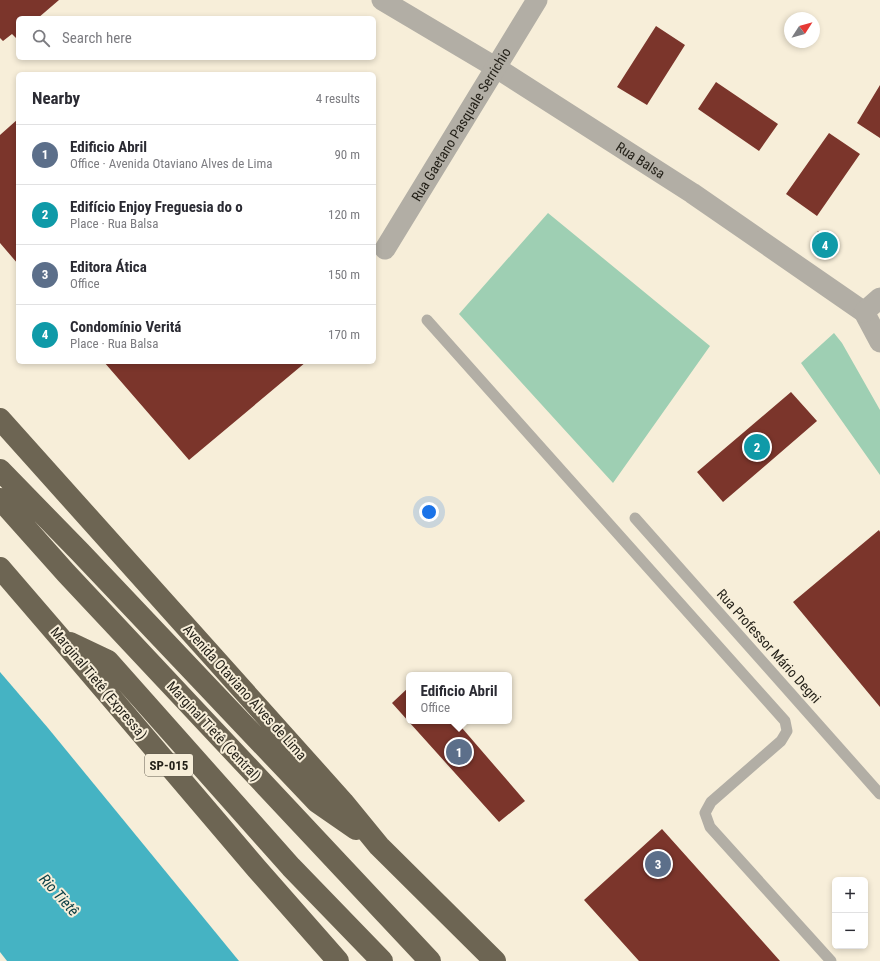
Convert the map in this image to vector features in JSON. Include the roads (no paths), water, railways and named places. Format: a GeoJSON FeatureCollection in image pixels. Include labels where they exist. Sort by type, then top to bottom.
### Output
{"type":"FeatureCollection","features":[{"type":"Feature","properties":{"kind":"highway","name":"Avenida Otaviano Alves de Lima"},"geometry":{"type":"LineString","coordinates":[[0,419],[343,802],[379,846],[495,961]]}},
{"type":"Feature","properties":{"kind":"highway"},"geometry":{"type":"LineString","coordinates":[[0,470],[316,802],[379,846]]}},
{"type":"Feature","properties":{"kind":"highway","name":"Marginal Tietê (Central)"},"geometry":{"type":"LineString","coordinates":[[0,499],[66,573],[430,961]]}},
{"type":"Feature","properties":{"kind":"highway","name":"Marginal Tietê (Expressa)"},"geometry":{"type":"LineString","coordinates":[[0,568],[257,869],[338,961]]}},
{"type":"Feature","properties":{"kind":"highway"},"geometry":{"type":"LineString","coordinates":[[62,640],[108,661],[291,867],[382,961]]}},
{"type":"Feature","properties":{"kind":"street","name":"Rua Balsa"},"geometry":{"type":"LineString","coordinates":[[382,0],[495,67],[692,193],[864,312],[880,342]]}},
{"type":"Feature","properties":{"kind":"street","name":"Rua Gaetano Pasquale Serrichio"},"geometry":{"type":"LineString","coordinates":[[385,249],[536,0]]}},
{"type":"Feature","properties":{"kind":"street"},"geometry":{"type":"LineString","coordinates":[[864,312],[880,298]]}},
{"type":"Feature","properties":{"kind":"lane"},"geometry":{"type":"LineString","coordinates":[[427,320],[785,721],[787,732],[781,741],[711,802],[705,813],[710,827],[831,961]]}},
{"type":"Feature","properties":{"kind":"lane","name":"Rua Professor Mário Degni"},"geometry":{"type":"LineString","coordinates":[[635,518],[880,794]]}},
{"type":"Feature","properties":{"kind":"water","name":"Rio Tietê"},"geometry":{"type":"Polygon","coordinates":[[[0,672],[48,728],[239,961],[7,961],[0,952],[0,672]]]}},
{"type":"Feature","properties":{"kind":"place","name":"Condomínio Veritá"},"geometry":{"type":"Point","coordinates":[825,245]}},
{"type":"Feature","properties":{"kind":"place","name":"Edifício Enjoy Freguesia do o"},"geometry":{"type":"Point","coordinates":[757,447]}},
{"type":"Feature","properties":{"kind":"place","name":"Edificio Abril"},"geometry":{"type":"Point","coordinates":[459,752]}},
{"type":"Feature","properties":{"kind":"place","name":"Editora Ática"},"geometry":{"type":"Point","coordinates":[658,864]}}]}
